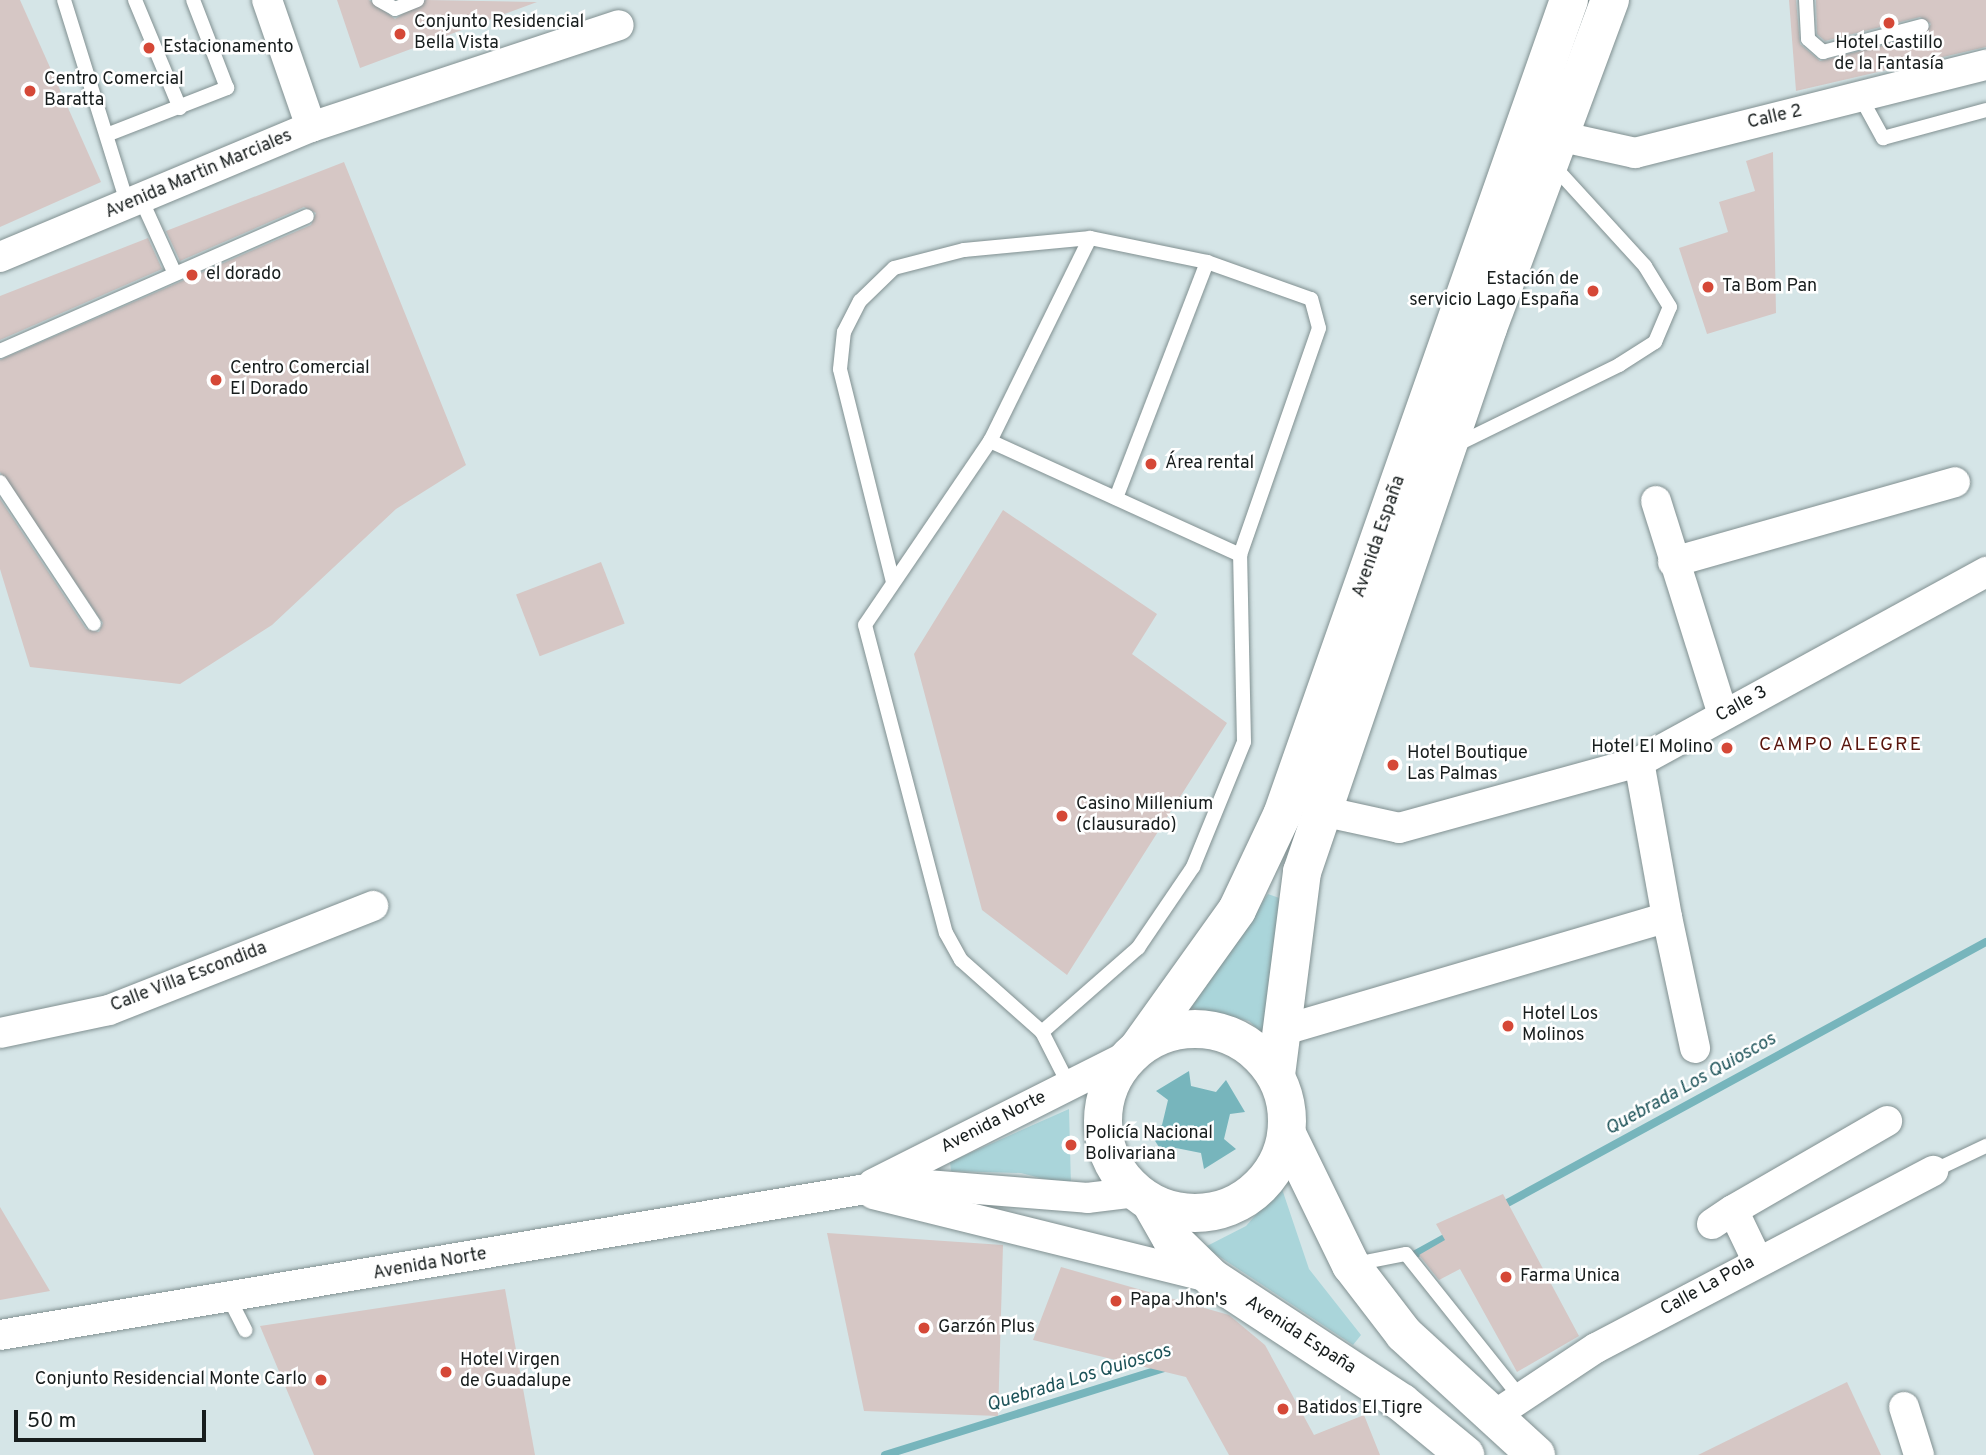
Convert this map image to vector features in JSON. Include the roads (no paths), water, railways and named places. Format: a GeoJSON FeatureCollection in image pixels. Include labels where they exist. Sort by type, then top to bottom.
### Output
{"type":"FeatureCollection","features":[{"type":"Feature","properties":{"kind":"main road","name":"Avenida España"},"geometry":{"type":"LineString","coordinates":[[1133,1052],[1237,910],[1282,815],[1569,0]]}},
{"type":"Feature","properties":{"kind":"main road","name":"Avenida España"},"geometry":{"type":"LineString","coordinates":[[1276,1075],[1284,1030],[1302,873],[1447,449],[1610,0]]}},
{"type":"Feature","properties":{"kind":"main road"},"geometry":{"type":"LineString","coordinates":[[1214,1030],[1250,1046],[1276,1075],[1287,1104],[1287,1134],[1278,1162],[1237,1204],[1189,1212],[1143,1198],[1115,1170],[1104,1141],[1108,1091],[1133,1052],[1175,1031],[1214,1030]]}},
{"type":"Feature","properties":{"kind":"main road"},"geometry":{"type":"LineString","coordinates":[[1287,1134],[1351,1265],[1443,1373],[1506,1407],[1536,1455]]}},
{"type":"Feature","properties":{"kind":"main road","name":"Avenida España"},"geometry":{"type":"LineString","coordinates":[[1143,1198],[1171,1238],[1212,1278],[1402,1403],[1465,1455]]}},
{"type":"Feature","properties":{"kind":"street","name":"Avenida Martin Marciales"},"geometry":{"type":"LineString","coordinates":[[0,257],[311,127],[267,0]]}},
{"type":"Feature","properties":{"kind":"street"},"geometry":{"type":"LineString","coordinates":[[311,127],[619,25]]}},
{"type":"Feature","properties":{"kind":"street","name":"Calle 2"},"geometry":{"type":"LineString","coordinates":[[1557,150],[1635,153],[1986,65]]}},
{"type":"Feature","properties":{"kind":"street"},"geometry":{"type":"LineString","coordinates":[[1673,562],[1955,482]]}},
{"type":"Feature","properties":{"kind":"street"},"geometry":{"type":"LineString","coordinates":[[1656,501],[1723,715]]}},
{"type":"Feature","properties":{"kind":"street","name":"Calle 3"},"geometry":{"type":"LineString","coordinates":[[1322,811],[1399,828],[1639,762],[1986,572]]}},
{"type":"Feature","properties":{"kind":"street"},"geometry":{"type":"LineString","coordinates":[[1639,762],[1667,917],[1695,1048]]}},
{"type":"Feature","properties":{"kind":"street","name":"Calle Villa Escondida"},"geometry":{"type":"LineString","coordinates":[[0,1033],[109,1010],[373,906]]}},
{"type":"Feature","properties":{"kind":"street"},"geometry":{"type":"LineString","coordinates":[[1284,1030],[1667,917]]}},
{"type":"Feature","properties":{"kind":"street","name":"Avenida Norte"},"geometry":{"type":"LineString","coordinates":[[860,1190],[1133,1052]]}},
{"type":"Feature","properties":{"kind":"street"},"geometry":{"type":"LineString","coordinates":[[1757,1260],[1722,1217],[1887,1121]]}},
{"type":"Feature","properties":{"kind":"street","name":"Calle La Pola"},"geometry":{"type":"LineString","coordinates":[[1506,1407],[1757,1260],[1933,1171]]}},
{"type":"Feature","properties":{"kind":"street","name":"Avenida Norte"},"geometry":{"type":"LineString","coordinates":[[0,1335],[230,1300],[860,1190],[927,1185],[1087,1198],[1143,1198]]}},
{"type":"Feature","properties":{"kind":"street"},"geometry":{"type":"LineString","coordinates":[[860,1190],[1212,1278]]}},
{"type":"Feature","properties":{"kind":"street"},"geometry":{"type":"LineString","coordinates":[[1904,1407],[1919,1455]]}},
{"type":"Feature","properties":{"kind":"lane"},"geometry":{"type":"LineString","coordinates":[[64,0],[134,202],[175,274]]}},
{"type":"Feature","properties":{"kind":"lane"},"geometry":{"type":"LineString","coordinates":[[135,0],[180,108]]}},
{"type":"Feature","properties":{"kind":"lane"},"geometry":{"type":"LineString","coordinates":[[109,134],[180,108],[230,82],[193,0]]}},
{"type":"Feature","properties":{"kind":"lane"},"geometry":{"type":"LineString","coordinates":[[379,0],[395,9],[418,0]]}},
{"type":"Feature","properties":{"kind":"lane"},"geometry":{"type":"LineString","coordinates":[[1806,0],[1808,39],[1823,52],[1922,26]]}},
{"type":"Feature","properties":{"kind":"lane"},"geometry":{"type":"LineString","coordinates":[[1861,98],[1883,138],[1986,110]]}},
{"type":"Feature","properties":{"kind":"lane"},"geometry":{"type":"LineString","coordinates":[[1447,449],[1619,365],[1655,342],[1670,307],[1645,266],[1557,150]]}},
{"type":"Feature","properties":{"kind":"lane"},"geometry":{"type":"LineString","coordinates":[[0,351],[307,216]]}},
{"type":"Feature","properties":{"kind":"lane"},"geometry":{"type":"LineString","coordinates":[[1069,1085],[1042,1032],[961,960],[946,933],[866,645],[865,625],[990,441],[1090,238]]}},
{"type":"Feature","properties":{"kind":"lane"},"geometry":{"type":"LineString","coordinates":[[893,582],[840,369],[844,332],[860,300],[894,268],[964,250],[1090,238],[1207,262],[1311,299],[1319,328],[1240,555],[1244,742],[1193,867],[1138,948],[1042,1032]]}},
{"type":"Feature","properties":{"kind":"lane"},"geometry":{"type":"LineString","coordinates":[[1116,498],[1207,262]]}},
{"type":"Feature","properties":{"kind":"lane"},"geometry":{"type":"LineString","coordinates":[[990,441],[1240,555]]}},
{"type":"Feature","properties":{"kind":"lane"},"geometry":{"type":"LineString","coordinates":[[0,482],[94,624]]}},
{"type":"Feature","properties":{"kind":"lane"},"geometry":{"type":"LineString","coordinates":[[1933,1171],[1986,1146]]}},
{"type":"Feature","properties":{"kind":"lane"},"geometry":{"type":"LineString","coordinates":[[1351,1265],[1406,1254],[1506,1407]]}},
{"type":"Feature","properties":{"kind":"lane"},"geometry":{"type":"LineString","coordinates":[[230,1300],[245,1330]]}},
{"type":"Feature","properties":{"kind":"waterway","name":"Quebrada Los Quioscos"},"geometry":{"type":"LineString","coordinates":[[1500,1207],[1986,942]]}},
{"type":"Feature","properties":{"kind":"waterway","name":"Quebrada Los Quioscos"},"geometry":{"type":"LineString","coordinates":[[1412,1256],[1452,1234]]}},
{"type":"Feature","properties":{"kind":"waterway","name":"Quebrada Los Quioscos"},"geometry":{"type":"LineString","coordinates":[[885,1455],[1168,1367]]}},
{"type":"Feature","properties":{"kind":"place","name":"Hotel Castillo de la Fantasía"},"geometry":{"type":"Point","coordinates":[1889,23]}},
{"type":"Feature","properties":{"kind":"place","name":"Conjunto Residencial Bella Vista"},"geometry":{"type":"Point","coordinates":[400,34]}},
{"type":"Feature","properties":{"kind":"place","name":"Estacionamento"},"geometry":{"type":"Point","coordinates":[149,48]}},
{"type":"Feature","properties":{"kind":"place","name":"Centro Comercial Baratta"},"geometry":{"type":"Point","coordinates":[30,91]}},
{"type":"Feature","properties":{"kind":"place","name":"el dorado"},"geometry":{"type":"Point","coordinates":[192,275]}},
{"type":"Feature","properties":{"kind":"place","name":"Ta Bom Pan"},"geometry":{"type":"Point","coordinates":[1708,287]}},
{"type":"Feature","properties":{"kind":"place","name":"Estación de servicio Lago España"},"geometry":{"type":"Point","coordinates":[1593,291]}},
{"type":"Feature","properties":{"kind":"place","name":"Centro Comercial El Dorado"},"geometry":{"type":"Point","coordinates":[216,380]}},
{"type":"Feature","properties":{"kind":"place","name":"Área rental"},"geometry":{"type":"Point","coordinates":[1151,464]}},
{"type":"Feature","properties":{"kind":"place","name":"Hotel El Molino"},"geometry":{"type":"Point","coordinates":[1727,748]}},
{"type":"Feature","properties":{"kind":"place","name":"Hotel Boutique Las Palmas"},"geometry":{"type":"Point","coordinates":[1393,765]}},
{"type":"Feature","properties":{"kind":"place","name":"Casino Millenium (clausurado)"},"geometry":{"type":"Point","coordinates":[1062,816]}},
{"type":"Feature","properties":{"kind":"place","name":"Hotel Los Molinos"},"geometry":{"type":"Point","coordinates":[1508,1026]}},
{"type":"Feature","properties":{"kind":"place","name":"Policía Nacional Bolivariana"},"geometry":{"type":"Point","coordinates":[1071,1145]}},
{"type":"Feature","properties":{"kind":"place","name":"Farma Unica"},"geometry":{"type":"Point","coordinates":[1506,1277]}},
{"type":"Feature","properties":{"kind":"place","name":"Papa Jhon's"},"geometry":{"type":"Point","coordinates":[1116,1301]}},
{"type":"Feature","properties":{"kind":"place","name":"Garzón Plus"},"geometry":{"type":"Point","coordinates":[924,1328]}},
{"type":"Feature","properties":{"kind":"place","name":"Hotel Virgen de Guadalupe"},"geometry":{"type":"Point","coordinates":[446,1372]}},
{"type":"Feature","properties":{"kind":"place","name":"Conjunto Residencial Monte Carlo"},"geometry":{"type":"Point","coordinates":[321,1380]}},
{"type":"Feature","properties":{"kind":"place","name":"Batidos El Tigre"},"geometry":{"type":"Point","coordinates":[1283,1409]}},
{"type":"Feature","properties":{"kind":"district","name":"CAMPO ALEGRE"},"geometry":{"type":"Point","coordinates":[1841,746]}}]}
